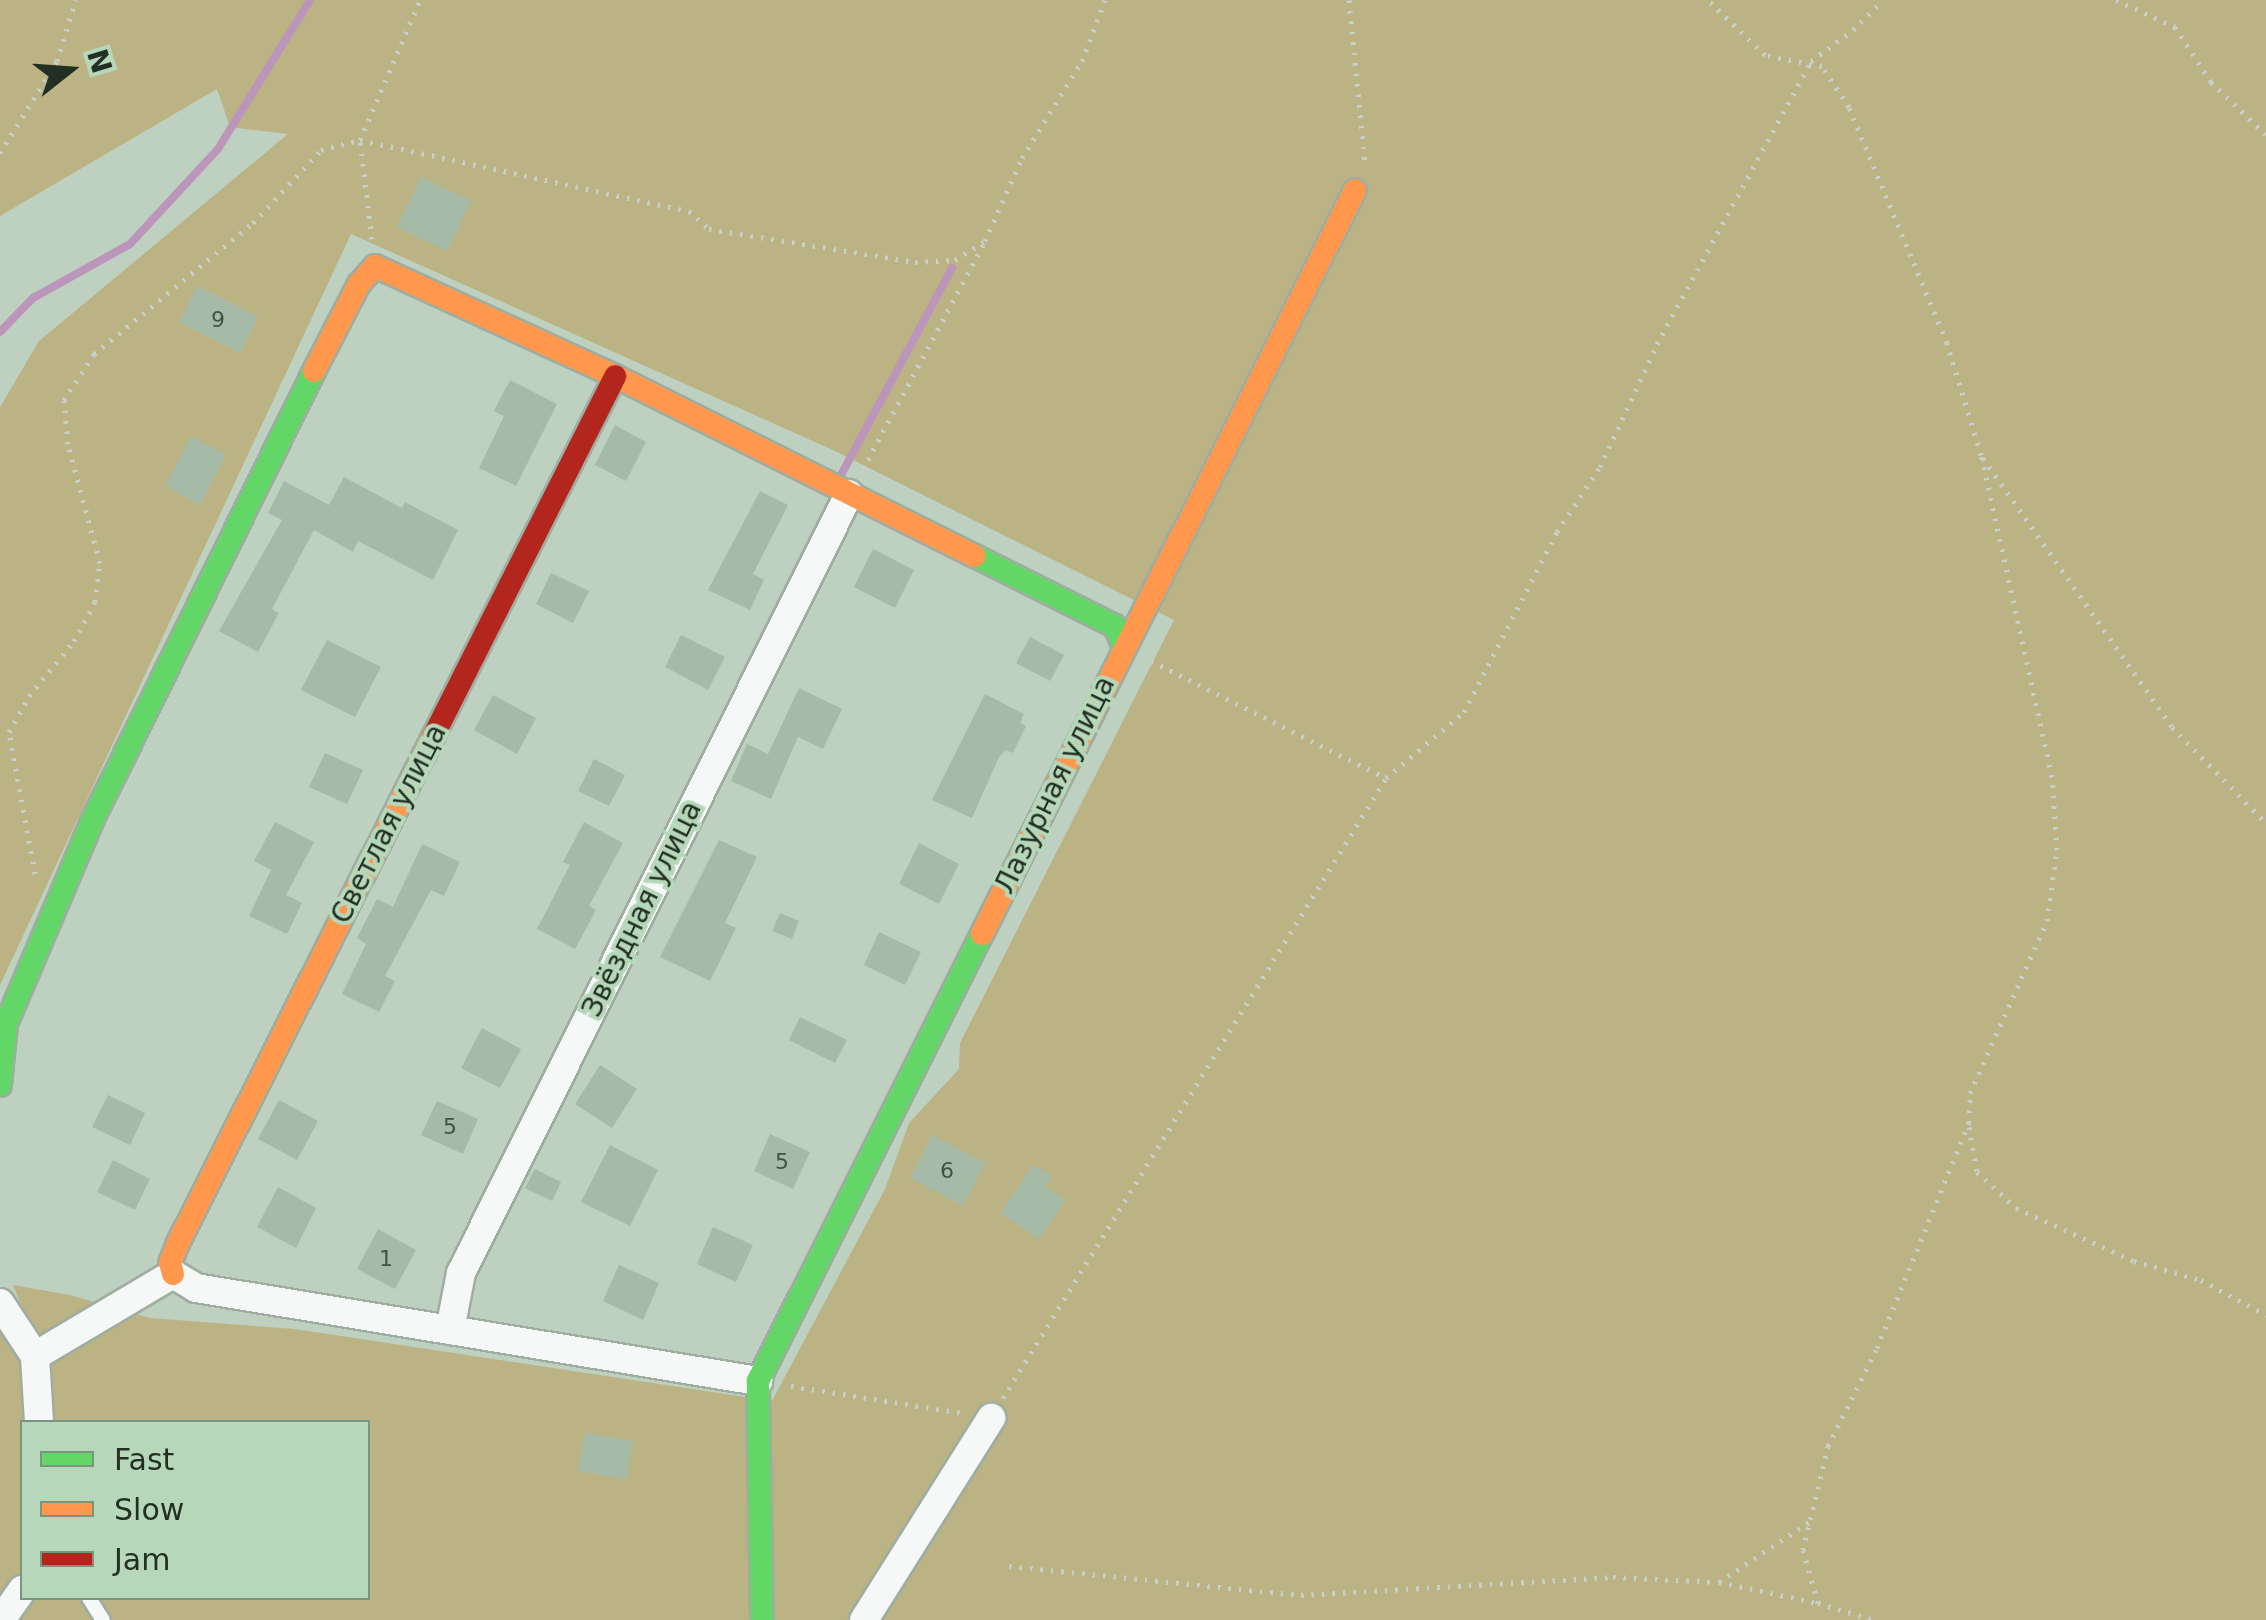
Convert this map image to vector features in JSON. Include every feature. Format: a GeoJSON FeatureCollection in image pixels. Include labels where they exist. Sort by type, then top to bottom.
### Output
{"type":"FeatureCollection","features":[{"type":"Feature","properties":{"kind":"street","name":"Лазурная улица"},"geometry":{"type":"LineString","coordinates":[[758,1381],[1355,190]]}},
{"type":"Feature","properties":{"kind":"street"},"geometry":{"type":"LineString","coordinates":[[0,1085],[6,1024],[92,821],[288,423],[359,284],[375,266],[614,376],[1115,626],[1124,647]]}},
{"type":"Feature","properties":{"kind":"street","name":"Светлая улица"},"geometry":{"type":"LineString","coordinates":[[173,1274],[170,1263],[178,1243],[614,376]]}},
{"type":"Feature","properties":{"kind":"street","name":"Звёздная улица"},"geometry":{"type":"LineString","coordinates":[[450,1330],[461,1272],[850,494]]}},
{"type":"Feature","properties":{"kind":"street"},"geometry":{"type":"LineString","coordinates":[[35,1356],[173,1274],[196,1288],[758,1381],[762,1620]]}},
{"type":"Feature","properties":{"kind":"street"},"geometry":{"type":"LineString","coordinates":[[0,1303],[35,1356],[39,1420]]}},
{"type":"Feature","properties":{"kind":"street"},"geometry":{"type":"LineString","coordinates":[[864,1620],[990,1418]]}},
{"type":"Feature","properties":{"kind":"street"},"geometry":{"type":"LineString","coordinates":[[1,1620],[20,1593]]}},
{"type":"Feature","properties":{"kind":"path"},"geometry":{"type":"LineString","coordinates":[[0,152],[57,61],[76,0]]}},
{"type":"Feature","properties":{"kind":"path"},"geometry":{"type":"LineString","coordinates":[[375,266],[360,140],[420,0]]}},
{"type":"Feature","properties":{"kind":"path"},"geometry":{"type":"LineString","coordinates":[[850,494],[985,241],[1022,158],[1082,61],[1105,0]]}},
{"type":"Feature","properties":{"kind":"path"},"geometry":{"type":"LineString","coordinates":[[1349,0],[1368,158],[1355,190]]}},
{"type":"Feature","properties":{"kind":"path"},"geometry":{"type":"LineString","coordinates":[[1708,0],[1765,56],[1811,61],[1822,66],[1849,107],[1947,343],[1981,456],[2052,777],[2056,850],[2047,921],[1970,1093],[1968,1123],[1977,1172],[2016,1208],[2134,1261],[2201,1280],[2266,1315]]}},
{"type":"Feature","properties":{"kind":"path"},"geometry":{"type":"LineString","coordinates":[[758,1381],[990,1418],[1386,778],[1464,712],[1558,532],[1600,468],[1658,344],[1811,61],[1853,30],[1883,0]]}},
{"type":"Feature","properties":{"kind":"path"},"geometry":{"type":"LineString","coordinates":[[2116,0],[2175,27],[2211,82],[2266,135]]}},
{"type":"Feature","properties":{"kind":"path"},"geometry":{"type":"LineString","coordinates":[[36,877],[9,732],[30,696],[74,642],[96,602],[100,563],[68,444],[64,400],[94,354],[253,223],[320,150],[360,140],[689,211],[709,229],[914,262],[955,260],[985,241]]}},
{"type":"Feature","properties":{"kind":"path"},"geometry":{"type":"LineString","coordinates":[[1981,456],[2172,727],[2266,823]]}},
{"type":"Feature","properties":{"kind":"path"},"geometry":{"type":"LineString","coordinates":[[1124,647],[1386,778]]}},
{"type":"Feature","properties":{"kind":"path"},"geometry":{"type":"LineString","coordinates":[[1818,1603],[1803,1550],[1828,1446],[1878,1348],[1968,1123]]}},
{"type":"Feature","properties":{"kind":"path"},"geometry":{"type":"LineString","coordinates":[[1718,1582],[1811,1521]]}},
{"type":"Feature","properties":{"kind":"path"},"geometry":{"type":"LineString","coordinates":[[1009,1566],[1301,1595],[1613,1576],[1718,1582],[1818,1603],[1874,1620]]}},
{"type":"Feature","properties":{"kind":"shaded area"},"geometry":{"type":"Polygon","coordinates":[[[0,0],[2266,0],[2266,1620],[0,1620],[0,1322],[29,1324],[13,1285],[70,1295],[150,1318],[295,1329],[772,1401],[885,1189],[909,1123],[959,1069],[960,1043],[1174,620],[835,451],[351,234],[0,985],[0,407],[39,341],[288,134],[230,127],[217,89],[0,216],[0,0]]]}},
{"type":"Feature","properties":{"kind":"building"},"geometry":{"type":"Polygon","coordinates":[[[421,177],[471,201],[447,251],[397,227],[421,177]]]}},
{"type":"Feature","properties":{"kind":"building"},"geometry":{"type":"Polygon","coordinates":[[[197,286],[258,317],[240,353],[179,322],[197,286]]]}},
{"type":"Feature","properties":{"kind":"building"},"geometry":{"type":"Polygon","coordinates":[[[510,380],[557,404],[516,486],[479,468],[504,416],[494,411],[510,380]]]}},
{"type":"Feature","properties":{"kind":"building"},"geometry":{"type":"Polygon","coordinates":[[[615,425],[646,442],[626,481],[595,465],[615,425]]]}},
{"type":"Feature","properties":{"kind":"building"},"geometry":{"type":"Polygon","coordinates":[[[191,436],[226,455],[200,505],[165,486],[191,436]]]}},
{"type":"Feature","properties":{"kind":"building"},"geometry":{"type":"Polygon","coordinates":[[[344,477],[402,508],[405,502],[458,530],[433,580],[358,541],[353,552],[314,530],[272,609],[279,613],[258,652],[219,631],[282,520],[268,513],[284,481],[329,505],[344,477]]]}},
{"type":"Feature","properties":{"kind":"building"},"geometry":{"type":"Polygon","coordinates":[[[760,491],[788,505],[753,574],[764,580],[750,610],[708,590],[760,491]]]}},
{"type":"Feature","properties":{"kind":"building"},"geometry":{"type":"Polygon","coordinates":[[[873,549],[914,570],[895,608],[854,587],[873,549]]]}},
{"type":"Feature","properties":{"kind":"building"},"geometry":{"type":"Polygon","coordinates":[[[551,573],[589,591],[573,623],[536,604],[551,573]]]}},
{"type":"Feature","properties":{"kind":"building"},"geometry":{"type":"Polygon","coordinates":[[[681,635],[725,657],[708,690],[665,667],[681,635]]]}},
{"type":"Feature","properties":{"kind":"building"},"geometry":{"type":"Polygon","coordinates":[[[1030,637],[1064,655],[1050,681],[1016,663],[1030,637]]]}},
{"type":"Feature","properties":{"kind":"building"},"geometry":{"type":"Polygon","coordinates":[[[327,640],[381,667],[355,717],[301,690],[327,640]]]}},
{"type":"Feature","properties":{"kind":"building"},"geometry":{"type":"Polygon","coordinates":[[[799,688],[842,709],[823,749],[798,737],[771,799],[731,781],[747,744],[768,754],[799,688]]]}},
{"type":"Feature","properties":{"kind":"building"},"geometry":{"type":"Polygon","coordinates":[[[985,694],[1024,714],[1020,723],[1026,726],[1013,753],[1006,750],[999,757],[972,818],[932,800],[985,694]]]}},
{"type":"Feature","properties":{"kind":"building"},"geometry":{"type":"Polygon","coordinates":[[[493,695],[536,718],[517,754],[474,730],[493,695]]]}},
{"type":"Feature","properties":{"kind":"building"},"geometry":{"type":"Polygon","coordinates":[[[325,753],[363,770],[347,804],[309,787],[325,753]]]}},
{"type":"Feature","properties":{"kind":"building"},"geometry":{"type":"Polygon","coordinates":[[[594,759],[625,775],[609,806],[578,791],[594,759]]]}},
{"type":"Feature","properties":{"kind":"building"},"geometry":{"type":"Polygon","coordinates":[[[275,822],[314,842],[286,895],[302,903],[287,934],[249,916],[271,870],[254,861],[275,822]]]}},
{"type":"Feature","properties":{"kind":"building"},"geometry":{"type":"Polygon","coordinates":[[[584,822],[623,843],[589,906],[596,910],[575,949],[537,929],[570,865],[563,862],[584,822]]]}},
{"type":"Feature","properties":{"kind":"building"},"geometry":{"type":"Polygon","coordinates":[[[719,840],[757,857],[725,923],[736,928],[710,981],[660,957],[719,840]]]}},
{"type":"Feature","properties":{"kind":"building"},"geometry":{"type":"Polygon","coordinates":[[[919,843],[959,864],[939,904],[899,884],[919,843]]]}},
{"type":"Feature","properties":{"kind":"building"},"geometry":{"type":"Polygon","coordinates":[[[422,844],[460,862],[444,896],[431,890],[385,976],[395,981],[379,1012],[342,994],[366,944],[357,938],[377,899],[393,907],[422,844]]]}},
{"type":"Feature","properties":{"kind":"building"},"geometry":{"type":"Polygon","coordinates":[[[780,913],[799,921],[792,939],[772,931],[780,913]]]}},
{"type":"Feature","properties":{"kind":"building"},"geometry":{"type":"Polygon","coordinates":[[[879,932],[921,952],[905,985],[864,965],[879,932]]]}},
{"type":"Feature","properties":{"kind":"building"},"geometry":{"type":"Polygon","coordinates":[[[800,1017],[847,1040],[835,1063],[789,1040],[800,1017]]]}},
{"type":"Feature","properties":{"kind":"building"},"geometry":{"type":"Polygon","coordinates":[[[482,1028],[521,1049],[500,1088],[461,1068],[482,1028]]]}},
{"type":"Feature","properties":{"kind":"building"},"geometry":{"type":"Polygon","coordinates":[[[600,1065],[637,1089],[612,1128],[575,1104],[600,1065]]]}},
{"type":"Feature","properties":{"kind":"building"},"geometry":{"type":"Polygon","coordinates":[[[108,1095],[145,1113],[130,1145],[92,1127],[108,1095]]]}},
{"type":"Feature","properties":{"kind":"building"},"geometry":{"type":"Polygon","coordinates":[[[279,1100],[318,1121],[297,1160],[258,1139],[279,1100]]]}},
{"type":"Feature","properties":{"kind":"building"},"geometry":{"type":"Polygon","coordinates":[[[437,1101],[478,1119],[463,1154],[421,1135],[437,1101]]]}},
{"type":"Feature","properties":{"kind":"building"},"geometry":{"type":"Polygon","coordinates":[[[770,1134],[810,1152],[793,1189],[754,1171],[770,1134]]]}},
{"type":"Feature","properties":{"kind":"building"},"geometry":{"type":"Polygon","coordinates":[[[932,1135],[985,1163],[963,1206],[910,1178],[932,1135]]]}},
{"type":"Feature","properties":{"kind":"building"},"geometry":{"type":"Polygon","coordinates":[[[610,1145],[658,1170],[630,1226],[581,1202],[610,1145]]]}},
{"type":"Feature","properties":{"kind":"building"},"geometry":{"type":"Polygon","coordinates":[[[113,1160],[150,1179],[135,1210],[97,1192],[113,1160]]]}},
{"type":"Feature","properties":{"kind":"building"},"geometry":{"type":"Polygon","coordinates":[[[1033,1165],[1052,1177],[1045,1186],[1065,1200],[1039,1239],[1000,1213],[1033,1165]]]}},
{"type":"Feature","properties":{"kind":"building"},"geometry":{"type":"Polygon","coordinates":[[[535,1169],[561,1182],[552,1201],[525,1188],[535,1169]]]}},
{"type":"Feature","properties":{"kind":"building"},"geometry":{"type":"Polygon","coordinates":[[[278,1187],[316,1208],[296,1248],[257,1227],[278,1187]]]}},
{"type":"Feature","properties":{"kind":"building"},"geometry":{"type":"Polygon","coordinates":[[[713,1227],[753,1245],[736,1282],[697,1264],[713,1227]]]}},
{"type":"Feature","properties":{"kind":"building"},"geometry":{"type":"Polygon","coordinates":[[[378,1229],[416,1250],[395,1289],[357,1269],[378,1229]]]}},
{"type":"Feature","properties":{"kind":"building"},"geometry":{"type":"Polygon","coordinates":[[[619,1265],[659,1283],[643,1320],[603,1301],[619,1265]]]}},
{"type":"Feature","properties":{"kind":"building"},"geometry":{"type":"Polygon","coordinates":[[[585,1433],[633,1441],[626,1479],[578,1471],[585,1433]]]}},
{"type":"Feature","properties":{"kind":"waterway"},"geometry":{"type":"LineString","coordinates":[[0,332],[33,298],[130,244],[218,149],[310,0]]}},
{"type":"Feature","properties":{"kind":"waterway"},"geometry":{"type":"LineString","coordinates":[[841,475],[952,268]]}},
{"type":"Feature","properties":{"kind":"traffic: fast"},"geometry":{"type":"LineString","coordinates":[[0,1085],[6,1024],[92,821],[314,371]]}},
{"type":"Feature","properties":{"kind":"traffic: fast"},"geometry":{"type":"LineString","coordinates":[[975,556],[1115,626],[1124,647]]}},
{"type":"Feature","properties":{"kind":"traffic: fast"},"geometry":{"type":"LineString","coordinates":[[762,1620],[758,1381],[982,934]]}},
{"type":"Feature","properties":{"kind":"traffic: slow"},"geometry":{"type":"LineString","coordinates":[[982,934],[1355,190]]}},
{"type":"Feature","properties":{"kind":"traffic: slow"},"geometry":{"type":"LineString","coordinates":[[314,371],[359,284],[375,266],[615,376],[975,556]]}},
{"type":"Feature","properties":{"kind":"traffic: slow"},"geometry":{"type":"LineString","coordinates":[[173,1274],[170,1263],[178,1243],[434,735]]}},
{"type":"Feature","properties":{"kind":"traffic: jam"},"geometry":{"type":"LineString","coordinates":[[434,735],[615,376]]}}]}
